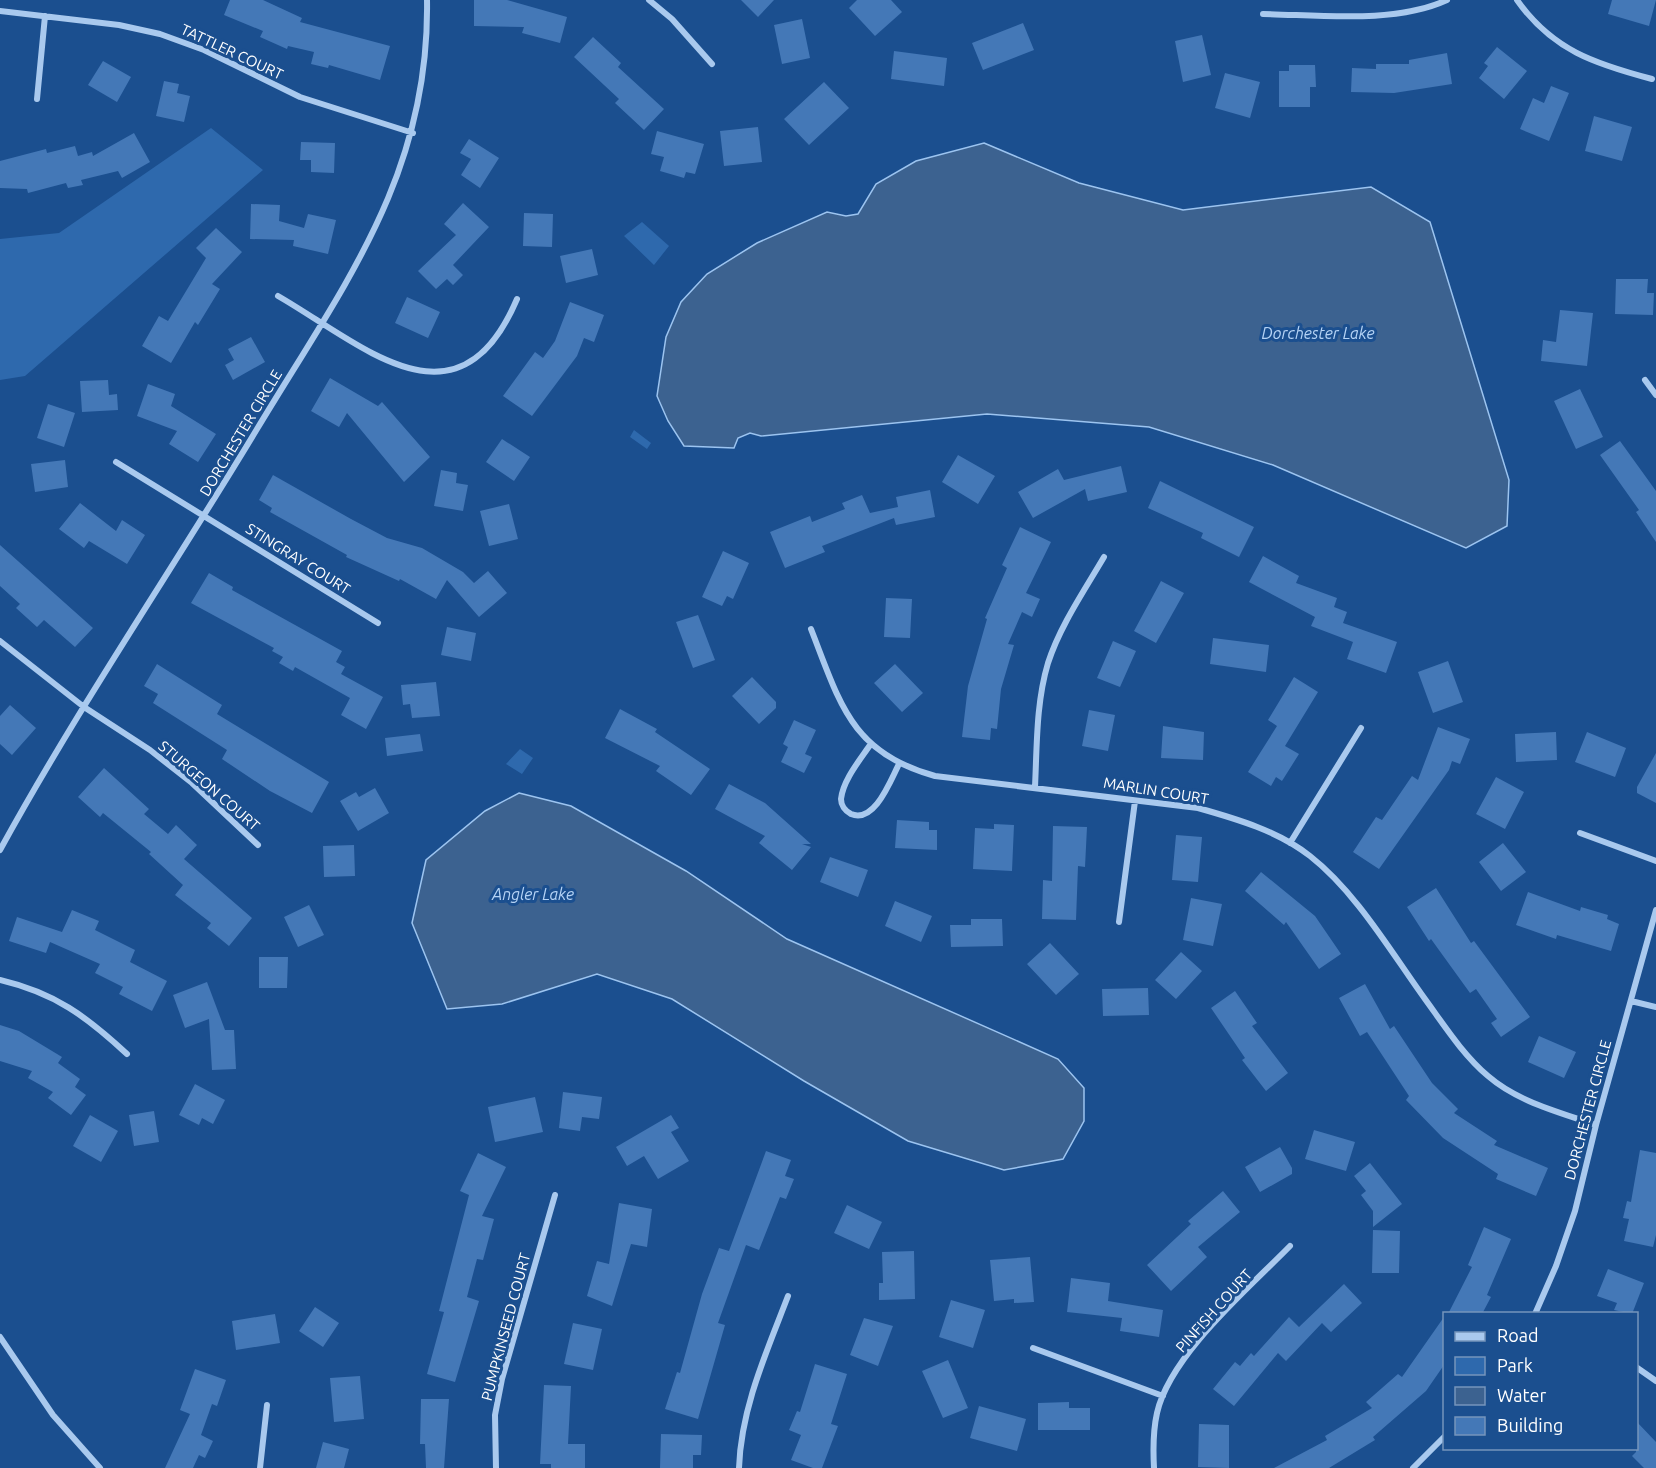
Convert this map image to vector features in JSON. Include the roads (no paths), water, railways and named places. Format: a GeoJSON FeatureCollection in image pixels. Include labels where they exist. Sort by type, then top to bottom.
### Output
{"type":"FeatureCollection","features":[{"type":"Feature","properties":{"kind":"street","name":"DORCHESTER CIRCLE"},"geometry":{"type":"LineString","coordinates":[[0,850],[84,707],[205,516],[380,221],[413,133],[426,44],[427,0]]}},
{"type":"Feature","properties":{"kind":"street"},"geometry":{"type":"LineString","coordinates":[[649,0],[672,20],[712,64]]}},
{"type":"Feature","properties":{"kind":"street"},"geometry":{"type":"LineString","coordinates":[[1263,14],[1360,16],[1429,8],[1448,0]]}},
{"type":"Feature","properties":{"kind":"street"},"geometry":{"type":"LineString","coordinates":[[1517,0],[1544,31],[1572,52],[1611,68],[1652,79]]}},
{"type":"Feature","properties":{"kind":"street","name":"TATTLER COURT"},"geometry":{"type":"LineString","coordinates":[[0,11],[119,25],[160,34],[204,50],[300,97],[413,133]]}},
{"type":"Feature","properties":{"kind":"street"},"geometry":{"type":"LineString","coordinates":[[37,99],[45,16]]}},
{"type":"Feature","properties":{"kind":"street"},"geometry":{"type":"LineString","coordinates":[[278,296],[377,357],[399,367],[444,373],[469,362],[497,338],[517,299]]}},
{"type":"Feature","properties":{"kind":"street"},"geometry":{"type":"LineString","coordinates":[[1645,380],[1656,395]]}},
{"type":"Feature","properties":{"kind":"street","name":"STINGRAY COURT"},"geometry":{"type":"LineString","coordinates":[[116,462],[378,623]]}},
{"type":"Feature","properties":{"kind":"street"},"geometry":{"type":"LineString","coordinates":[[1035,787],[1038,721],[1049,662],[1074,607],[1104,557]]}},
{"type":"Feature","properties":{"kind":"street","name":"MARLIN COURT"},"geometry":{"type":"LineString","coordinates":[[811,629],[846,713],[870,745],[899,764],[935,776],[1198,808],[1236,819],[1290,843],[1310,856],[1341,887],[1454,1039],[1483,1072],[1512,1094],[1596,1125]]}},
{"type":"Feature","properties":{"kind":"street","name":"STURGEON COURT"},"geometry":{"type":"LineString","coordinates":[[0,641],[84,707],[150,750],[192,783],[258,845]]}},
{"type":"Feature","properties":{"kind":"street"},"geometry":{"type":"LineString","coordinates":[[1290,843],[1361,728]]}},
{"type":"Feature","properties":{"kind":"street"},"geometry":{"type":"LineString","coordinates":[[870,745],[844,786],[841,801],[845,810],[858,815],[872,810],[899,764]]}},
{"type":"Feature","properties":{"kind":"street"},"geometry":{"type":"LineString","coordinates":[[1119,922],[1135,801]]}},
{"type":"Feature","properties":{"kind":"street"},"geometry":{"type":"LineString","coordinates":[[1580,833],[1656,861]]}},
{"type":"Feature","properties":{"kind":"street","name":"DORCHESTER CIRCLE"},"geometry":{"type":"LineString","coordinates":[[1538,1312],[1566,1239],[1656,910]]}},
{"type":"Feature","properties":{"kind":"street"},"geometry":{"type":"LineString","coordinates":[[0,980],[31,989],[79,1012],[127,1054]]}},
{"type":"Feature","properties":{"kind":"street"},"geometry":{"type":"LineString","coordinates":[[1631,1001],[1656,1007]]}},
{"type":"Feature","properties":{"kind":"street","name":"PUMPKINSEED COURT"},"geometry":{"type":"LineString","coordinates":[[496,1468],[494,1430],[498,1398],[555,1195]]}},
{"type":"Feature","properties":{"kind":"street","name":"PINFISH COURT"},"geometry":{"type":"LineString","coordinates":[[1154,1468],[1153,1440],[1157,1413],[1170,1381],[1203,1336],[1290,1246]]}},
{"type":"Feature","properties":{"kind":"street"},"geometry":{"type":"LineString","coordinates":[[739,1468],[740,1443],[752,1394],[788,1296]]}},
{"type":"Feature","properties":{"kind":"street"},"geometry":{"type":"LineString","coordinates":[[0,1337],[53,1415],[100,1468]]}},
{"type":"Feature","properties":{"kind":"street"},"geometry":{"type":"LineString","coordinates":[[1033,1348],[1163,1396]]}},
{"type":"Feature","properties":{"kind":"street"},"geometry":{"type":"LineString","coordinates":[[1638,1368],[1656,1381]]}},
{"type":"Feature","properties":{"kind":"street"},"geometry":{"type":"LineString","coordinates":[[260,1468],[267,1405]]}},
{"type":"Feature","properties":{"kind":"street"},"geometry":{"type":"LineString","coordinates":[[1413,1468],[1443,1438]]}},
{"type":"Feature","properties":{"kind":"water","name":"Dorchester Lake"},"geometry":{"type":"Polygon","coordinates":[[[984,143],[1079,183],[1183,210],[1371,187],[1430,222],[1509,480],[1507,526],[1466,548],[1273,465],[1149,427],[987,414],[761,436],[750,433],[738,438],[734,448],[684,446],[668,421],[657,396],[666,337],[681,302],[707,274],[757,243],[827,212],[846,216],[858,214],[876,184],[916,161],[984,143]]]}},
{"type":"Feature","properties":{"kind":"water","name":"Angler Lake"},"geometry":{"type":"Polygon","coordinates":[[[519,793],[571,806],[686,871],[787,939],[1058,1059],[1084,1088],[1084,1121],[1063,1159],[1004,1170],[908,1141],[804,1081],[672,999],[597,974],[502,1004],[447,1009],[412,923],[426,860],[485,811],[519,793]]]}}]}
